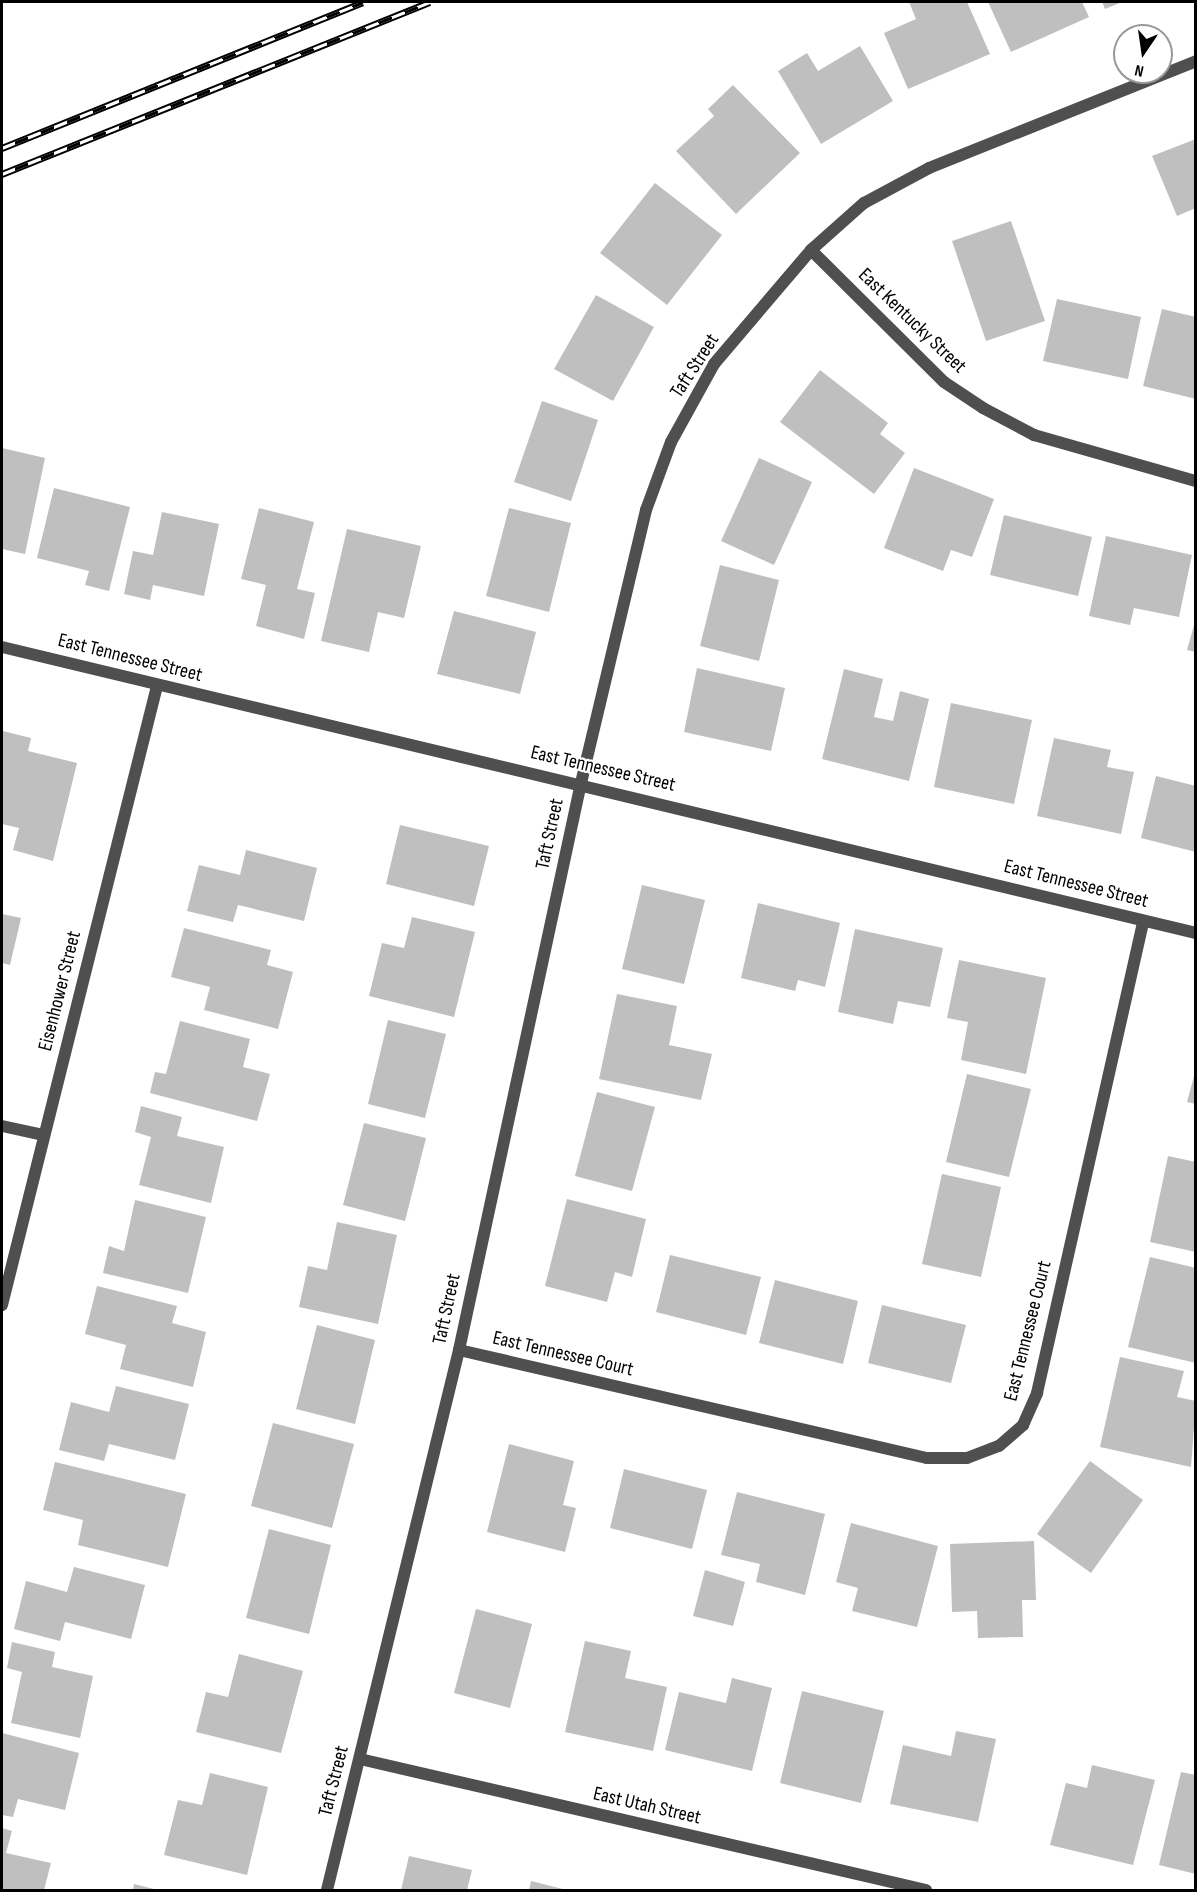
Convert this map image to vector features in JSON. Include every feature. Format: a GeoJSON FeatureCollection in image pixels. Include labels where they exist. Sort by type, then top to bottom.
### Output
{"type":"FeatureCollection","features":[{"type":"Feature","properties":{"kind":"street","name":"Taft Street"},"geometry":{"type":"LineString","coordinates":[[327,1890],[459,1350],[581,783],[646,510],[671,442],[714,364],[811,250],[864,203],[929,168],[1196,61]]}},
{"type":"Feature","properties":{"kind":"street","name":"East Kentucky Street"},"geometry":{"type":"LineString","coordinates":[[811,250],[944,382],[983,408],[1045,439],[1196,481]]}},
{"type":"Feature","properties":{"kind":"street","name":"East Tennessee Street"},"geometry":{"type":"LineString","coordinates":[[2,646],[157,686],[581,783],[1196,933]]}},
{"type":"Feature","properties":{"kind":"street","name":"Eisenhower Street"},"geometry":{"type":"LineString","coordinates":[[2,1305],[157,686]]}},
{"type":"Feature","properties":{"kind":"street","name":"East Tennessee Court"},"geometry":{"type":"LineString","coordinates":[[459,1350],[927,1458],[967,1458],[999,1446],[1023,1425],[1036,1393],[1143,921]]}},
{"type":"Feature","properties":{"kind":"street"},"geometry":{"type":"LineString","coordinates":[[2,1126],[44,1135]]}},
{"type":"Feature","properties":{"kind":"street","name":"East Utah Street"},"geometry":{"type":"LineString","coordinates":[[360,1759],[926,1890]]}},
{"type":"Feature","properties":{"kind":"building"},"geometry":{"type":"Polygon","coordinates":[[[909,2],[967,2],[990,54],[908,89],[884,33],[916,19],[909,2]]]}},
{"type":"Feature","properties":{"kind":"building"},"geometry":{"type":"Polygon","coordinates":[[[988,2],[1082,2],[1089,17],[1011,52],[988,2]]]}},
{"type":"Feature","properties":{"kind":"building"},"geometry":{"type":"Polygon","coordinates":[[[1102,2],[1122,2],[1105,9],[1102,2]]]}},
{"type":"Feature","properties":{"kind":"building"},"geometry":{"type":"Polygon","coordinates":[[[860,46],[893,101],[821,144],[778,71],[807,53],[818,71],[860,46]]]}},
{"type":"Feature","properties":{"kind":"building"},"geometry":{"type":"Polygon","coordinates":[[[733,85],[800,153],[736,214],[676,151],[714,116],[708,109],[733,85]]]}},
{"type":"Feature","properties":{"kind":"building"},"geometry":{"type":"Polygon","coordinates":[[[1196,139],[1196,208],[1177,216],[1152,156],[1196,139]]]}},
{"type":"Feature","properties":{"kind":"building"},"geometry":{"type":"Polygon","coordinates":[[[655,183],[722,235],[667,305],[600,253],[655,183]]]}},
{"type":"Feature","properties":{"kind":"building"},"geometry":{"type":"Polygon","coordinates":[[[1011,221],[1045,321],[986,341],[952,241],[1011,221]]]}},
{"type":"Feature","properties":{"kind":"building"},"geometry":{"type":"Polygon","coordinates":[[[596,295],[654,327],[613,401],[554,369],[596,295]]]}},
{"type":"Feature","properties":{"kind":"building"},"geometry":{"type":"Polygon","coordinates":[[[1057,299],[1141,317],[1128,379],[1043,361],[1057,299]]]}},
{"type":"Feature","properties":{"kind":"building"},"geometry":{"type":"Polygon","coordinates":[[[1162,309],[1196,317],[1196,399],[1143,386],[1162,309]]]}},
{"type":"Feature","properties":{"kind":"building"},"geometry":{"type":"Polygon","coordinates":[[[820,370],[888,423],[880,434],[905,453],[874,494],[780,422],[820,370]]]}},
{"type":"Feature","properties":{"kind":"building"},"geometry":{"type":"Polygon","coordinates":[[[542,401],[598,420],[571,501],[514,482],[542,401]]]}},
{"type":"Feature","properties":{"kind":"building"},"geometry":{"type":"Polygon","coordinates":[[[2,448],[45,458],[25,554],[2,549],[2,448]]]}},
{"type":"Feature","properties":{"kind":"building"},"geometry":{"type":"Polygon","coordinates":[[[759,458],[812,482],[774,565],[721,541],[759,458]]]}},
{"type":"Feature","properties":{"kind":"building"},"geometry":{"type":"Polygon","coordinates":[[[914,468],[994,499],[972,557],[951,550],[943,571],[884,548],[914,468]]]}},
{"type":"Feature","properties":{"kind":"building"},"geometry":{"type":"Polygon","coordinates":[[[54,488],[130,507],[109,591],[85,585],[89,571],[37,558],[54,488]]]}},
{"type":"Feature","properties":{"kind":"building"},"geometry":{"type":"Polygon","coordinates":[[[259,508],[314,522],[297,589],[315,593],[304,639],[256,626],[266,585],[241,579],[259,508]]]}},
{"type":"Feature","properties":{"kind":"building"},"geometry":{"type":"Polygon","coordinates":[[[509,508],[571,523],[549,612],[486,596],[509,508]]]}},
{"type":"Feature","properties":{"kind":"building"},"geometry":{"type":"Polygon","coordinates":[[[162,512],[219,524],[204,596],[153,585],[150,600],[124,594],[133,551],[153,555],[162,512]]]}},
{"type":"Feature","properties":{"kind":"building"},"geometry":{"type":"Polygon","coordinates":[[[1004,515],[1092,537],[1078,596],[990,575],[1004,515]]]}},
{"type":"Feature","properties":{"kind":"building"},"geometry":{"type":"Polygon","coordinates":[[[347,529],[421,546],[404,618],[378,612],[369,652],[321,641],[347,529]]]}},
{"type":"Feature","properties":{"kind":"building"},"geometry":{"type":"Polygon","coordinates":[[[1106,536],[1192,555],[1179,617],[1134,608],[1130,625],[1089,616],[1106,536]]]}},
{"type":"Feature","properties":{"kind":"building"},"geometry":{"type":"Polygon","coordinates":[[[720,565],[779,580],[759,661],[700,646],[720,565]]]}},
{"type":"Feature","properties":{"kind":"building"},"geometry":{"type":"Polygon","coordinates":[[[454,611],[536,632],[520,694],[437,674],[454,611]]]}},
{"type":"Feature","properties":{"kind":"building"},"geometry":{"type":"Polygon","coordinates":[[[1196,618],[1196,652],[1187,650],[1196,618]]]}},
{"type":"Feature","properties":{"kind":"building"},"geometry":{"type":"Polygon","coordinates":[[[697,668],[785,688],[771,751],[684,732],[697,668]]]}},
{"type":"Feature","properties":{"kind":"building"},"geometry":{"type":"Polygon","coordinates":[[[844,669],[883,679],[874,717],[893,721],[900,691],[929,699],[909,781],[822,759],[844,669]]]}},
{"type":"Feature","properties":{"kind":"building"},"geometry":{"type":"Polygon","coordinates":[[[951,703],[1032,720],[1014,804],[934,787],[951,703]]]}},
{"type":"Feature","properties":{"kind":"building"},"geometry":{"type":"Polygon","coordinates":[[[3,731],[31,738],[28,751],[77,763],[53,861],[13,850],[19,828],[2,824],[3,731]]]}},
{"type":"Feature","properties":{"kind":"building"},"geometry":{"type":"Polygon","coordinates":[[[1054,738],[1111,750],[1107,767],[1134,772],[1121,834],[1037,816],[1054,738]]]}},
{"type":"Feature","properties":{"kind":"building"},"geometry":{"type":"Polygon","coordinates":[[[1156,776],[1196,786],[1196,852],[1141,838],[1156,776]]]}},
{"type":"Feature","properties":{"kind":"building"},"geometry":{"type":"Polygon","coordinates":[[[400,825],[489,846],[474,906],[386,884],[400,825]]]}},
{"type":"Feature","properties":{"kind":"building"},"geometry":{"type":"Polygon","coordinates":[[[246,850],[317,868],[304,921],[238,905],[233,922],[187,911],[199,865],[240,875],[246,850]]]}},
{"type":"Feature","properties":{"kind":"building"},"geometry":{"type":"Polygon","coordinates":[[[642,885],[705,900],[684,984],[622,969],[642,885]]]}},
{"type":"Feature","properties":{"kind":"building"},"geometry":{"type":"Polygon","coordinates":[[[758,903],[840,923],[825,987],[798,980],[795,991],[741,978],[758,903]]]}},
{"type":"Feature","properties":{"kind":"building"},"geometry":{"type":"Polygon","coordinates":[[[2,914],[21,918],[10,965],[2,963],[2,914]]]}},
{"type":"Feature","properties":{"kind":"building"},"geometry":{"type":"Polygon","coordinates":[[[412,917],[475,932],[454,1017],[369,996],[382,943],[404,948],[412,917]]]}},
{"type":"Feature","properties":{"kind":"building"},"geometry":{"type":"Polygon","coordinates":[[[184,928],[271,950],[267,965],[293,972],[278,1029],[204,1010],[210,987],[171,977],[184,928]]]}},
{"type":"Feature","properties":{"kind":"building"},"geometry":{"type":"Polygon","coordinates":[[[855,929],[943,948],[930,1007],[898,1001],[893,1024],[838,1012],[855,929]]]}},
{"type":"Feature","properties":{"kind":"building"},"geometry":{"type":"Polygon","coordinates":[[[959,960],[1046,978],[1026,1074],[961,1060],[968,1022],[947,1018],[959,960]]]}},
{"type":"Feature","properties":{"kind":"building"},"geometry":{"type":"Polygon","coordinates":[[[617,994],[677,1006],[669,1045],[712,1054],[701,1100],[599,1079],[617,994]]]}},
{"type":"Feature","properties":{"kind":"building"},"geometry":{"type":"Polygon","coordinates":[[[388,1020],[446,1034],[425,1118],[368,1104],[388,1020]]]}},
{"type":"Feature","properties":{"kind":"building"},"geometry":{"type":"Polygon","coordinates":[[[180,1021],[250,1039],[243,1067],[270,1074],[257,1121],[150,1093],[155,1072],[166,1074],[180,1021]]]}},
{"type":"Feature","properties":{"kind":"building"},"geometry":{"type":"Polygon","coordinates":[[[1196,1069],[1196,1104],[1187,1102],[1196,1069]]]}},
{"type":"Feature","properties":{"kind":"building"},"geometry":{"type":"Polygon","coordinates":[[[967,1074],[1031,1089],[1009,1177],[946,1162],[967,1074]]]}},
{"type":"Feature","properties":{"kind":"building"},"geometry":{"type":"Polygon","coordinates":[[[597,1092],[655,1107],[632,1191],[575,1176],[597,1092]]]}},
{"type":"Feature","properties":{"kind":"building"},"geometry":{"type":"Polygon","coordinates":[[[141,1106],[182,1117],[177,1136],[224,1147],[211,1203],[139,1185],[151,1137],[135,1132],[141,1106]]]}},
{"type":"Feature","properties":{"kind":"building"},"geometry":{"type":"Polygon","coordinates":[[[364,1123],[426,1138],[405,1221],[343,1205],[364,1123]]]}},
{"type":"Feature","properties":{"kind":"building"},"geometry":{"type":"Polygon","coordinates":[[[1168,1156],[1196,1162],[1196,1252],[1150,1242],[1168,1156]]]}},
{"type":"Feature","properties":{"kind":"building"},"geometry":{"type":"Polygon","coordinates":[[[942,1174],[1001,1187],[981,1277],[922,1264],[942,1174]]]}},
{"type":"Feature","properties":{"kind":"building"},"geometry":{"type":"Polygon","coordinates":[[[567,1199],[646,1219],[632,1277],[615,1272],[607,1302],[545,1286],[567,1199]]]}},
{"type":"Feature","properties":{"kind":"building"},"geometry":{"type":"Polygon","coordinates":[[[135,1200],[206,1217],[188,1293],[103,1273],[109,1246],[124,1251],[135,1200]]]}},
{"type":"Feature","properties":{"kind":"building"},"geometry":{"type":"Polygon","coordinates":[[[337,1222],[397,1235],[378,1324],[299,1307],[308,1266],[327,1270],[337,1222]]]}},
{"type":"Feature","properties":{"kind":"building"},"geometry":{"type":"Polygon","coordinates":[[[670,1255],[761,1277],[746,1335],[656,1312],[670,1255]]]}},
{"type":"Feature","properties":{"kind":"building"},"geometry":{"type":"Polygon","coordinates":[[[1150,1257],[1196,1268],[1196,1363],[1128,1347],[1150,1257]]]}},
{"type":"Feature","properties":{"kind":"building"},"geometry":{"type":"Polygon","coordinates":[[[775,1280],[858,1301],[843,1364],[759,1343],[775,1280]]]}},
{"type":"Feature","properties":{"kind":"building"},"geometry":{"type":"Polygon","coordinates":[[[97,1286],[177,1306],[172,1323],[206,1332],[193,1387],[120,1369],[126,1345],[85,1334],[97,1286]]]}},
{"type":"Feature","properties":{"kind":"building"},"geometry":{"type":"Polygon","coordinates":[[[882,1305],[966,1325],[951,1383],[868,1363],[882,1305]]]}},
{"type":"Feature","properties":{"kind":"building"},"geometry":{"type":"Polygon","coordinates":[[[317,1325],[375,1340],[355,1424],[296,1409],[317,1325]]]}},
{"type":"Feature","properties":{"kind":"building"},"geometry":{"type":"Polygon","coordinates":[[[1120,1357],[1184,1371],[1177,1397],[1196,1401],[1191,1467],[1100,1447],[1120,1357]]]}},
{"type":"Feature","properties":{"kind":"building"},"geometry":{"type":"Polygon","coordinates":[[[116,1386],[189,1404],[175,1460],[109,1444],[104,1461],[59,1450],[71,1402],[109,1412],[116,1386]]]}},
{"type":"Feature","properties":{"kind":"building"},"geometry":{"type":"Polygon","coordinates":[[[273,1423],[354,1444],[332,1528],[251,1506],[273,1423]]]}},
{"type":"Feature","properties":{"kind":"building"},"geometry":{"type":"Polygon","coordinates":[[[509,1444],[574,1461],[563,1505],[576,1508],[565,1552],[487,1532],[509,1444]]]}},
{"type":"Feature","properties":{"kind":"building"},"geometry":{"type":"Polygon","coordinates":[[[1090,1461],[1143,1500],[1091,1573],[1037,1534],[1090,1461]]]}},
{"type":"Feature","properties":{"kind":"building"},"geometry":{"type":"Polygon","coordinates":[[[55,1462],[186,1494],[168,1567],[78,1545],[83,1520],[43,1510],[55,1462]]]}},
{"type":"Feature","properties":{"kind":"building"},"geometry":{"type":"Polygon","coordinates":[[[624,1469],[707,1490],[692,1549],[610,1528],[624,1469]]]}},
{"type":"Feature","properties":{"kind":"building"},"geometry":{"type":"Polygon","coordinates":[[[737,1492],[825,1514],[805,1595],[756,1582],[760,1564],[721,1555],[737,1492]]]}},
{"type":"Feature","properties":{"kind":"building"},"geometry":{"type":"Polygon","coordinates":[[[851,1523],[938,1546],[917,1627],[852,1611],[858,1588],[836,1582],[851,1523]]]}},
{"type":"Feature","properties":{"kind":"building"},"geometry":{"type":"Polygon","coordinates":[[[269,1529],[331,1545],[309,1634],[246,1618],[269,1529]]]}},
{"type":"Feature","properties":{"kind":"building"},"geometry":{"type":"Polygon","coordinates":[[[1034,1541],[1036,1600],[1022,1600],[1023,1637],[978,1638],[977,1611],[952,1612],[950,1544],[1034,1541]]]}},
{"type":"Feature","properties":{"kind":"building"},"geometry":{"type":"Polygon","coordinates":[[[74,1567],[145,1585],[131,1639],[65,1622],[60,1641],[14,1629],[26,1581],[67,1592],[74,1567]]]}},
{"type":"Feature","properties":{"kind":"building"},"geometry":{"type":"Polygon","coordinates":[[[705,1570],[745,1582],[733,1626],[693,1616],[705,1570]]]}},
{"type":"Feature","properties":{"kind":"building"},"geometry":{"type":"Polygon","coordinates":[[[476,1609],[532,1624],[510,1708],[454,1693],[476,1609]]]}},
{"type":"Feature","properties":{"kind":"building"},"geometry":{"type":"Polygon","coordinates":[[[585,1641],[631,1651],[625,1678],[667,1687],[653,1751],[565,1732],[585,1641]]]}},
{"type":"Feature","properties":{"kind":"building"},"geometry":{"type":"Polygon","coordinates":[[[12,1642],[55,1652],[52,1667],[93,1676],[80,1738],[11,1723],[22,1672],[7,1668],[12,1642]]]}},
{"type":"Feature","properties":{"kind":"building"},"geometry":{"type":"Polygon","coordinates":[[[239,1654],[303,1671],[281,1753],[196,1732],[206,1692],[228,1697],[239,1654]]]}},
{"type":"Feature","properties":{"kind":"building"},"geometry":{"type":"Polygon","coordinates":[[[732,1678],[772,1688],[752,1771],[665,1750],[679,1692],[726,1703],[732,1678]]]}},
{"type":"Feature","properties":{"kind":"building"},"geometry":{"type":"Polygon","coordinates":[[[802,1691],[884,1711],[861,1803],[780,1783],[802,1691]]]}},
{"type":"Feature","properties":{"kind":"building"},"geometry":{"type":"Polygon","coordinates":[[[956,1731],[996,1739],[978,1822],[890,1804],[903,1745],[951,1756],[956,1731]]]}},
{"type":"Feature","properties":{"kind":"building"},"geometry":{"type":"Polygon","coordinates":[[[2,1733],[79,1753],[65,1810],[18,1799],[13,1817],[2,1815],[2,1733]]]}},
{"type":"Feature","properties":{"kind":"building"},"geometry":{"type":"Polygon","coordinates":[[[1092,1765],[1155,1780],[1133,1865],[1050,1845],[1066,1783],[1087,1788],[1092,1765]]]}},
{"type":"Feature","properties":{"kind":"building"},"geometry":{"type":"Polygon","coordinates":[[[1181,1772],[1196,1775],[1196,1874],[1159,1865],[1181,1772]]]}},
{"type":"Feature","properties":{"kind":"building"},"geometry":{"type":"Polygon","coordinates":[[[210,1773],[268,1787],[247,1875],[164,1855],[178,1800],[202,1805],[210,1773]]]}},
{"type":"Feature","properties":{"kind":"building"},"geometry":{"type":"Polygon","coordinates":[[[2,1828],[12,1831],[6,1853],[51,1863],[44,1890],[2,1890],[2,1828]]]}},
{"type":"Feature","properties":{"kind":"building"},"geometry":{"type":"Polygon","coordinates":[[[409,1856],[472,1870],[467,1890],[401,1890],[409,1856]]]}},
{"type":"Feature","properties":{"kind":"building"},"geometry":{"type":"Polygon","coordinates":[[[531,1881],[567,1890],[529,1890],[531,1881]]]}},
{"type":"Feature","properties":{"kind":"building"},"geometry":{"type":"Polygon","coordinates":[[[134,1884],[158,1890],[133,1890],[134,1884]]]}},
{"type":"Feature","properties":{"kind":"railway"},"geometry":{"type":"LineString","coordinates":[[2,148],[363,2]]}},
{"type":"Feature","properties":{"kind":"railway"},"geometry":{"type":"LineString","coordinates":[[2,174],[430,2]]}}]}
